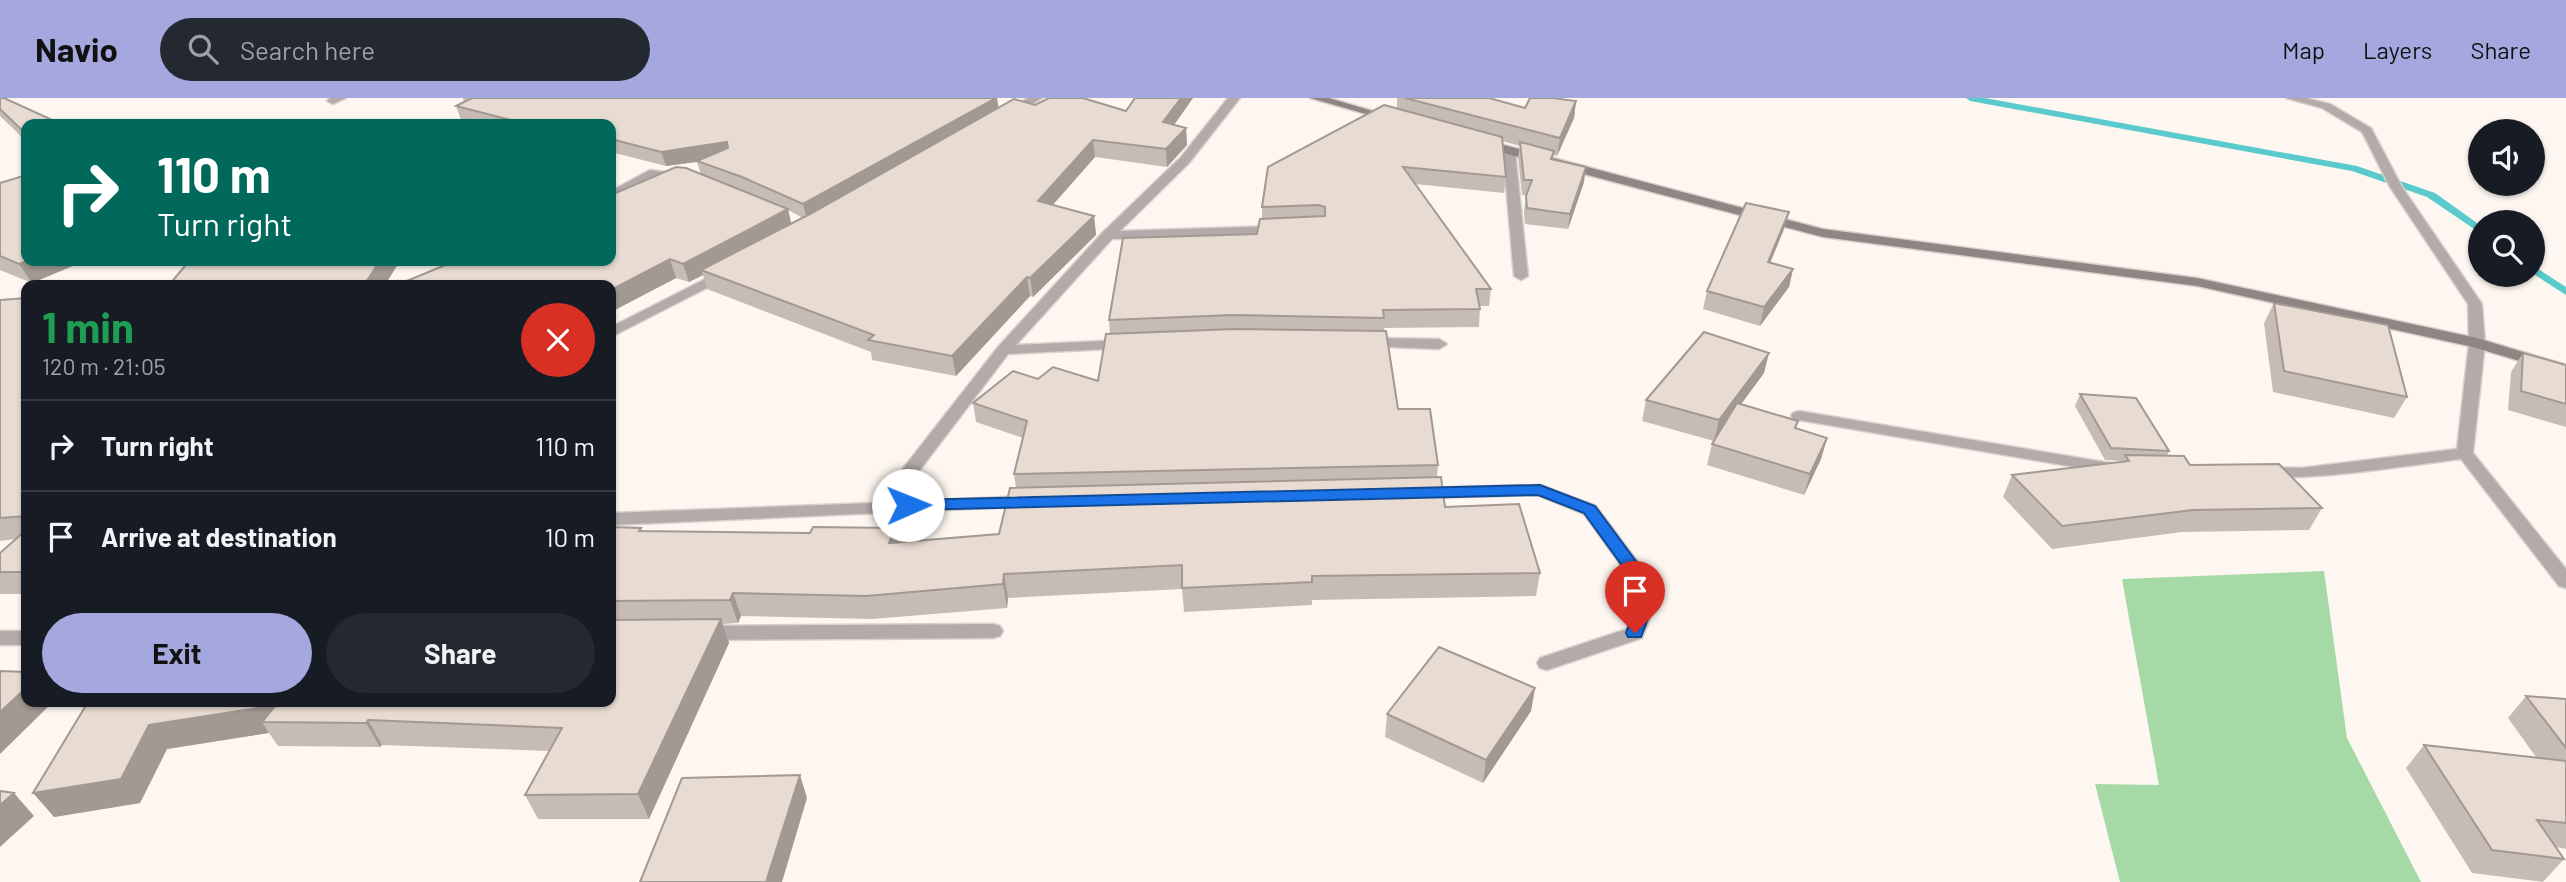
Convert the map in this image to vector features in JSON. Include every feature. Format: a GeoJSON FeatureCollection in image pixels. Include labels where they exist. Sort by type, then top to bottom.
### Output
{"type":"FeatureCollection","features":[{"type":"Feature","properties":{"kind":"street"},"geometry":{"type":"LineString","coordinates":[[1000,118],[1037,98]]}},
{"type":"Feature","properties":{"kind":"street"},"geometry":{"type":"LineString","coordinates":[[908,505],[907,475],[1003,351],[1108,236],[1185,160],[1234,98]]}},
{"type":"Feature","properties":{"kind":"street"},"geometry":{"type":"LineString","coordinates":[[1316,98],[1406,123]]}},
{"type":"Feature","properties":{"kind":"street"},"geometry":{"type":"LineString","coordinates":[[2292,98],[2326,106],[2367,130],[2394,182],[2475,304],[2477,343],[2465,453],[2566,582]]}},
{"type":"Feature","properties":{"kind":"street"},"geometry":{"type":"LineString","coordinates":[[1470,140],[1823,233],[2197,282],[2477,343],[2566,370]]}},
{"type":"Feature","properties":{"kind":"street"},"geometry":{"type":"LineString","coordinates":[[1509,151],[1521,276]]}},
{"type":"Feature","properties":{"kind":"street"},"geometry":{"type":"LineString","coordinates":[[616,193],[650,174],[694,180]]}},
{"type":"Feature","properties":{"kind":"street"},"geometry":{"type":"LineString","coordinates":[[1108,236],[1292,229]]}},
{"type":"Feature","properties":{"kind":"street"},"geometry":{"type":"LineString","coordinates":[[616,330],[736,267]]}},
{"type":"Feature","properties":{"kind":"street"},"geometry":{"type":"LineString","coordinates":[[1357,343],[1439,344]]}},
{"type":"Feature","properties":{"kind":"street"},"geometry":{"type":"LineString","coordinates":[[1003,351],[1139,344]]}},
{"type":"Feature","properties":{"kind":"street"},"geometry":{"type":"LineString","coordinates":[[1798,416],[2129,470]]}},
{"type":"Feature","properties":{"kind":"street"},"geometry":{"type":"LineString","coordinates":[[2248,472],[2301,473],[2465,453]]}},
{"type":"Feature","properties":{"kind":"street"},"geometry":{"type":"LineString","coordinates":[[1403,494],[1540,490],[1590,510],[1650,592],[1635,633],[1547,663]]}},
{"type":"Feature","properties":{"kind":"street"},"geometry":{"type":"LineString","coordinates":[[616,519],[908,505],[1045,502]]}},
{"type":"Feature","properties":{"kind":"street"},"geometry":{"type":"LineString","coordinates":[[679,633],[993,631]]}},
{"type":"Feature","properties":{"kind":"street"},"geometry":{"type":"LineString","coordinates":[[0,638],[21,638]]}},
{"type":"Feature","properties":{"kind":"green space"},"geometry":{"type":"Polygon","coordinates":[[[2324,571],[2347,738],[2421,882],[2120,882],[2095,784],[2159,785],[2122,579],[2324,571]]]}},
{"type":"Feature","properties":{"kind":"building"},"geometry":{"type":"Polygon","coordinates":[[[0,98],[4,98],[50,119],[21,119],[21,129],[0,109],[0,98]]]}},
{"type":"Feature","properties":{"kind":"building"},"geometry":{"type":"Polygon","coordinates":[[[472,98],[996,98],[803,204],[697,161],[728,148],[727,142],[661,152],[616,140],[616,119],[507,119],[456,106],[472,98]]]}},
{"type":"Feature","properties":{"kind":"building"},"geometry":{"type":"Polygon","coordinates":[[[1049,98],[1083,98],[1126,111],[1135,98],[1181,98],[1163,122],[1186,128],[1166,149],[1093,140],[1038,201],[1094,216],[1030,278],[1027,277],[952,356],[868,340],[874,335],[701,270],[810,214],[1014,99],[1035,105],[1049,98]]]}},
{"type":"Feature","properties":{"kind":"building"},"geometry":{"type":"Polygon","coordinates":[[[1405,98],[1489,98],[1525,108],[1530,98],[1576,101],[1560,138],[1405,98]]]}},
{"type":"Feature","properties":{"kind":"building"},"geometry":{"type":"Polygon","coordinates":[[[1384,105],[1502,137],[1506,177],[1403,167],[1491,289],[1476,289],[1480,309],[1383,310],[1384,318],[1233,315],[1109,320],[1123,238],[1257,234],[1260,219],[1325,216],[1325,207],[1319,205],[1262,207],[1268,167],[1384,105]]]}},
{"type":"Feature","properties":{"kind":"building"},"geometry":{"type":"Polygon","coordinates":[[[1520,142],[1554,151],[1551,159],[1586,167],[1570,214],[1527,208],[1526,196],[1532,180],[1524,180],[1520,142]]]}},
{"type":"Feature","properties":{"kind":"building"},"geometry":{"type":"Polygon","coordinates":[[[676,167],[686,168],[788,209],[683,264],[670,259],[616,287],[616,280],[409,280],[443,266],[616,266],[616,193],[676,167]]]}},
{"type":"Feature","properties":{"kind":"building"},"geometry":{"type":"Polygon","coordinates":[[[21,177],[19,264],[0,256],[0,183],[21,177]]]}},
{"type":"Feature","properties":{"kind":"building"},"geometry":{"type":"Polygon","coordinates":[[[1746,203],[1789,212],[1768,262],[1793,269],[1764,307],[1707,291],[1746,203]]]}},
{"type":"Feature","properties":{"kind":"building"},"geometry":{"type":"Polygon","coordinates":[[[185,266],[377,266],[367,280],[173,280],[185,266]]]}},
{"type":"Feature","properties":{"kind":"building"},"geometry":{"type":"Polygon","coordinates":[[[21,298],[21,516],[0,518],[0,300],[21,298]]]}},
{"type":"Feature","properties":{"kind":"building"},"geometry":{"type":"Polygon","coordinates":[[[2274,303],[2388,325],[2407,397],[2284,371],[2274,303]]]}},
{"type":"Feature","properties":{"kind":"building"},"geometry":{"type":"Polygon","coordinates":[[[1234,329],[1386,331],[1398,409],[1430,409],[1438,465],[1014,474],[1027,421],[973,403],[1013,371],[1038,379],[1053,367],[1098,381],[1106,334],[1234,329]]]}},
{"type":"Feature","properties":{"kind":"building"},"geometry":{"type":"Polygon","coordinates":[[[1704,332],[1769,353],[1719,420],[1646,400],[1704,332]]]}},
{"type":"Feature","properties":{"kind":"building"},"geometry":{"type":"Polygon","coordinates":[[[2523,353],[2566,365],[2566,404],[2521,391],[2523,353]]]}},
{"type":"Feature","properties":{"kind":"building"},"geometry":{"type":"Polygon","coordinates":[[[2080,394],[2136,398],[2169,451],[2111,448],[2080,394]]]}},
{"type":"Feature","properties":{"kind":"building"},"geometry":{"type":"Polygon","coordinates":[[[1737,403],[1798,421],[1795,428],[1827,438],[1810,474],[1712,444],[1737,403]]]}},
{"type":"Feature","properties":{"kind":"building"},"geometry":{"type":"Polygon","coordinates":[[[2125,455],[2184,456],[2190,465],[2279,464],[2322,508],[2193,510],[2062,526],[2012,475],[2129,461],[2125,455]]]}},
{"type":"Feature","properties":{"kind":"building"},"geometry":{"type":"Polygon","coordinates":[[[1441,477],[1445,507],[1519,504],[1540,573],[1312,576],[1312,582],[1182,588],[1182,565],[1004,574],[1003,584],[866,596],[733,593],[730,600],[616,601],[616,527],[641,528],[639,531],[810,533],[813,527],[895,528],[889,543],[999,534],[1010,488],[1441,477]]]}},
{"type":"Feature","properties":{"kind":"building"},"geometry":{"type":"Polygon","coordinates":[[[21,534],[21,572],[0,572],[0,553],[21,534]]]}},
{"type":"Feature","properties":{"kind":"building"},"geometry":{"type":"Polygon","coordinates":[[[721,619],[638,794],[525,795],[562,728],[368,720],[366,723],[262,722],[274,707],[616,707],[616,620],[721,619]]]}},
{"type":"Feature","properties":{"kind":"building"},"geometry":{"type":"Polygon","coordinates":[[[1439,647],[1535,688],[1486,760],[1387,714],[1439,647]]]}},
{"type":"Feature","properties":{"kind":"building"},"geometry":{"type":"Polygon","coordinates":[[[0,671],[21,672],[21,693],[0,712],[0,671]]]}},
{"type":"Feature","properties":{"kind":"building"},"geometry":{"type":"Polygon","coordinates":[[[2526,696],[2566,699],[2566,748],[2526,696]]]}},
{"type":"Feature","properties":{"kind":"building"},"geometry":{"type":"Polygon","coordinates":[[[85,707],[263,707],[149,725],[121,779],[33,793],[85,707]]]}},
{"type":"Feature","properties":{"kind":"building"},"geometry":{"type":"Polygon","coordinates":[[[2424,745],[2566,761],[2566,823],[2537,820],[2564,859],[2492,850],[2424,745]]]}},
{"type":"Feature","properties":{"kind":"building"},"geometry":{"type":"Polygon","coordinates":[[[800,775],[766,882],[640,882],[682,778],[800,775]]]}},
{"type":"Feature","properties":{"kind":"building"},"geometry":{"type":"Polygon","coordinates":[[[0,791],[14,793],[0,805],[0,791]]]}},
{"type":"Feature","properties":{"kind":"waterway"},"geometry":{"type":"LineString","coordinates":[[1970,98],[2354,168],[2431,195],[2468,221]]}},
{"type":"Feature","properties":{"kind":"waterway"},"geometry":{"type":"LineString","coordinates":[[2545,277],[2566,292]]}},
{"type":"Feature","properties":{"kind":"route"},"geometry":{"type":"LineString","coordinates":[[908,505],[1540,490],[1590,510],[1650,592],[1635,633]]}}]}
